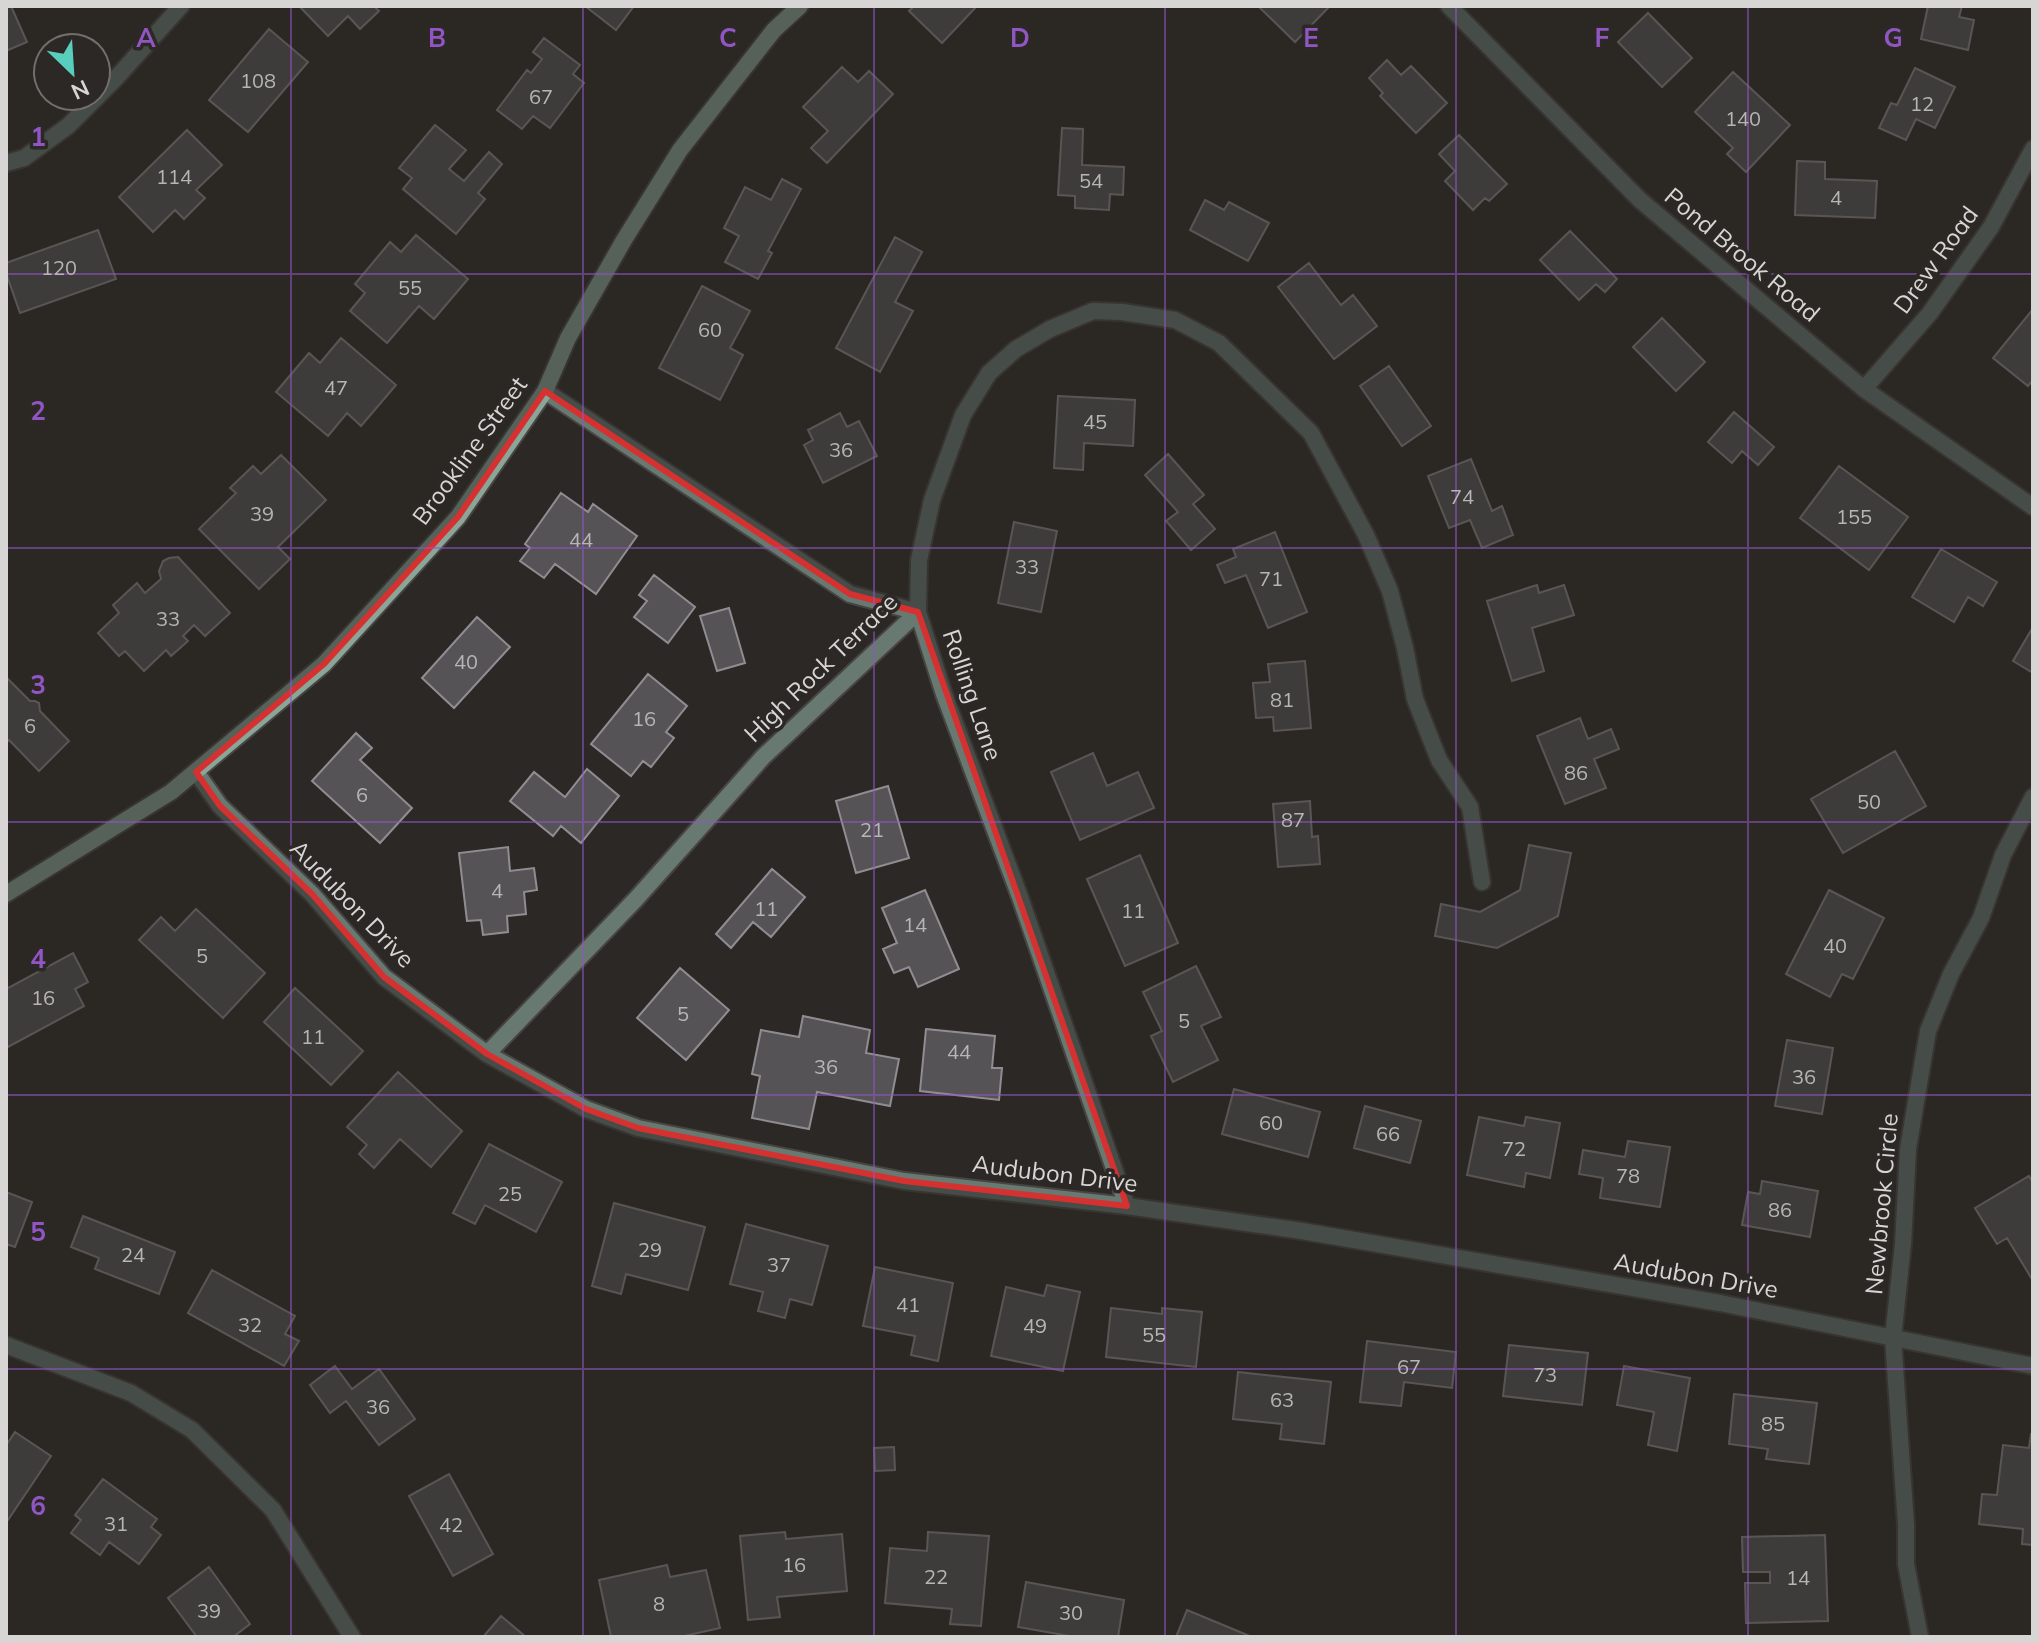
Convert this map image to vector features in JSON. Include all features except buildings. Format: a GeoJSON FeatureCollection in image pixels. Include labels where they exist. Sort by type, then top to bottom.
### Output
{"type":"FeatureCollection","features":[{"type":"Feature","properties":{"kind":"main road","name":"Brookline Street"},"geometry":{"type":"LineString","coordinates":[[6,894],[171,792],[196,772],[324,664],[458,517],[545,391],[568,338],[680,150],[774,30],[800,6]]}},
{"type":"Feature","properties":{"kind":"street"},"geometry":{"type":"LineString","coordinates":[[6,163],[24,158],[68,126],[181,6]]}},
{"type":"Feature","properties":{"kind":"street","name":"Pond Brook Road"},"geometry":{"type":"LineString","coordinates":[[1449,6],[1640,200],[1864,389],[2033,507]]}},
{"type":"Feature","properties":{"kind":"street","name":"Drew Road"},"geometry":{"type":"LineString","coordinates":[[1864,389],[1930,313],[1991,227],[2033,149]]}},
{"type":"Feature","properties":{"kind":"street","name":"High Rock Terrace"},"geometry":{"type":"LineString","coordinates":[[487,1054],[636,899],[763,757],[918,612],[919,560],[932,500],[963,415],[989,373],[1016,349],[1050,329],[1093,311],[1175,320],[1219,343],[1311,433],[1366,535],[1390,591],[1415,699],[1439,760],[1470,807],[1482,882]]}},
{"type":"Feature","properties":{"kind":"street","name":"Rolling Lane"},"geometry":{"type":"LineString","coordinates":[[545,391],[850,594],[918,612],[944,694],[1020,897],[1127,1206]]}},
{"type":"Feature","properties":{"kind":"street","name":"Audubon Drive"},"geometry":{"type":"LineString","coordinates":[[196,772],[220,806],[312,894],[384,977],[487,1054],[586,1109],[638,1128],[904,1181],[1127,1206],[1364,1242],[1720,1303],[2033,1366]]}},
{"type":"Feature","properties":{"kind":"street","name":"Newbrook Circle"},"geometry":{"type":"LineString","coordinates":[[1920,1637],[1906,1564],[1893,1338],[1903,1244],[1908,1149],[1928,1031],[1951,974],[1981,918],[2003,855],[2033,797]]}},
{"type":"Feature","properties":{"kind":"street"},"geometry":{"type":"LineString","coordinates":[[6,1345],[131,1393],[192,1430],[273,1510],[352,1637]]}},
{"type":"Feature","properties":{"kind":"highlighted area"},"geometry":{"type":"Polygon","coordinates":[[[545,391],[850,594],[918,612],[1127,1206],[904,1181],[638,1128],[586,1109],[487,1054],[384,977],[312,894],[220,806],[196,772],[324,664],[458,517],[545,391]]]}}]}
